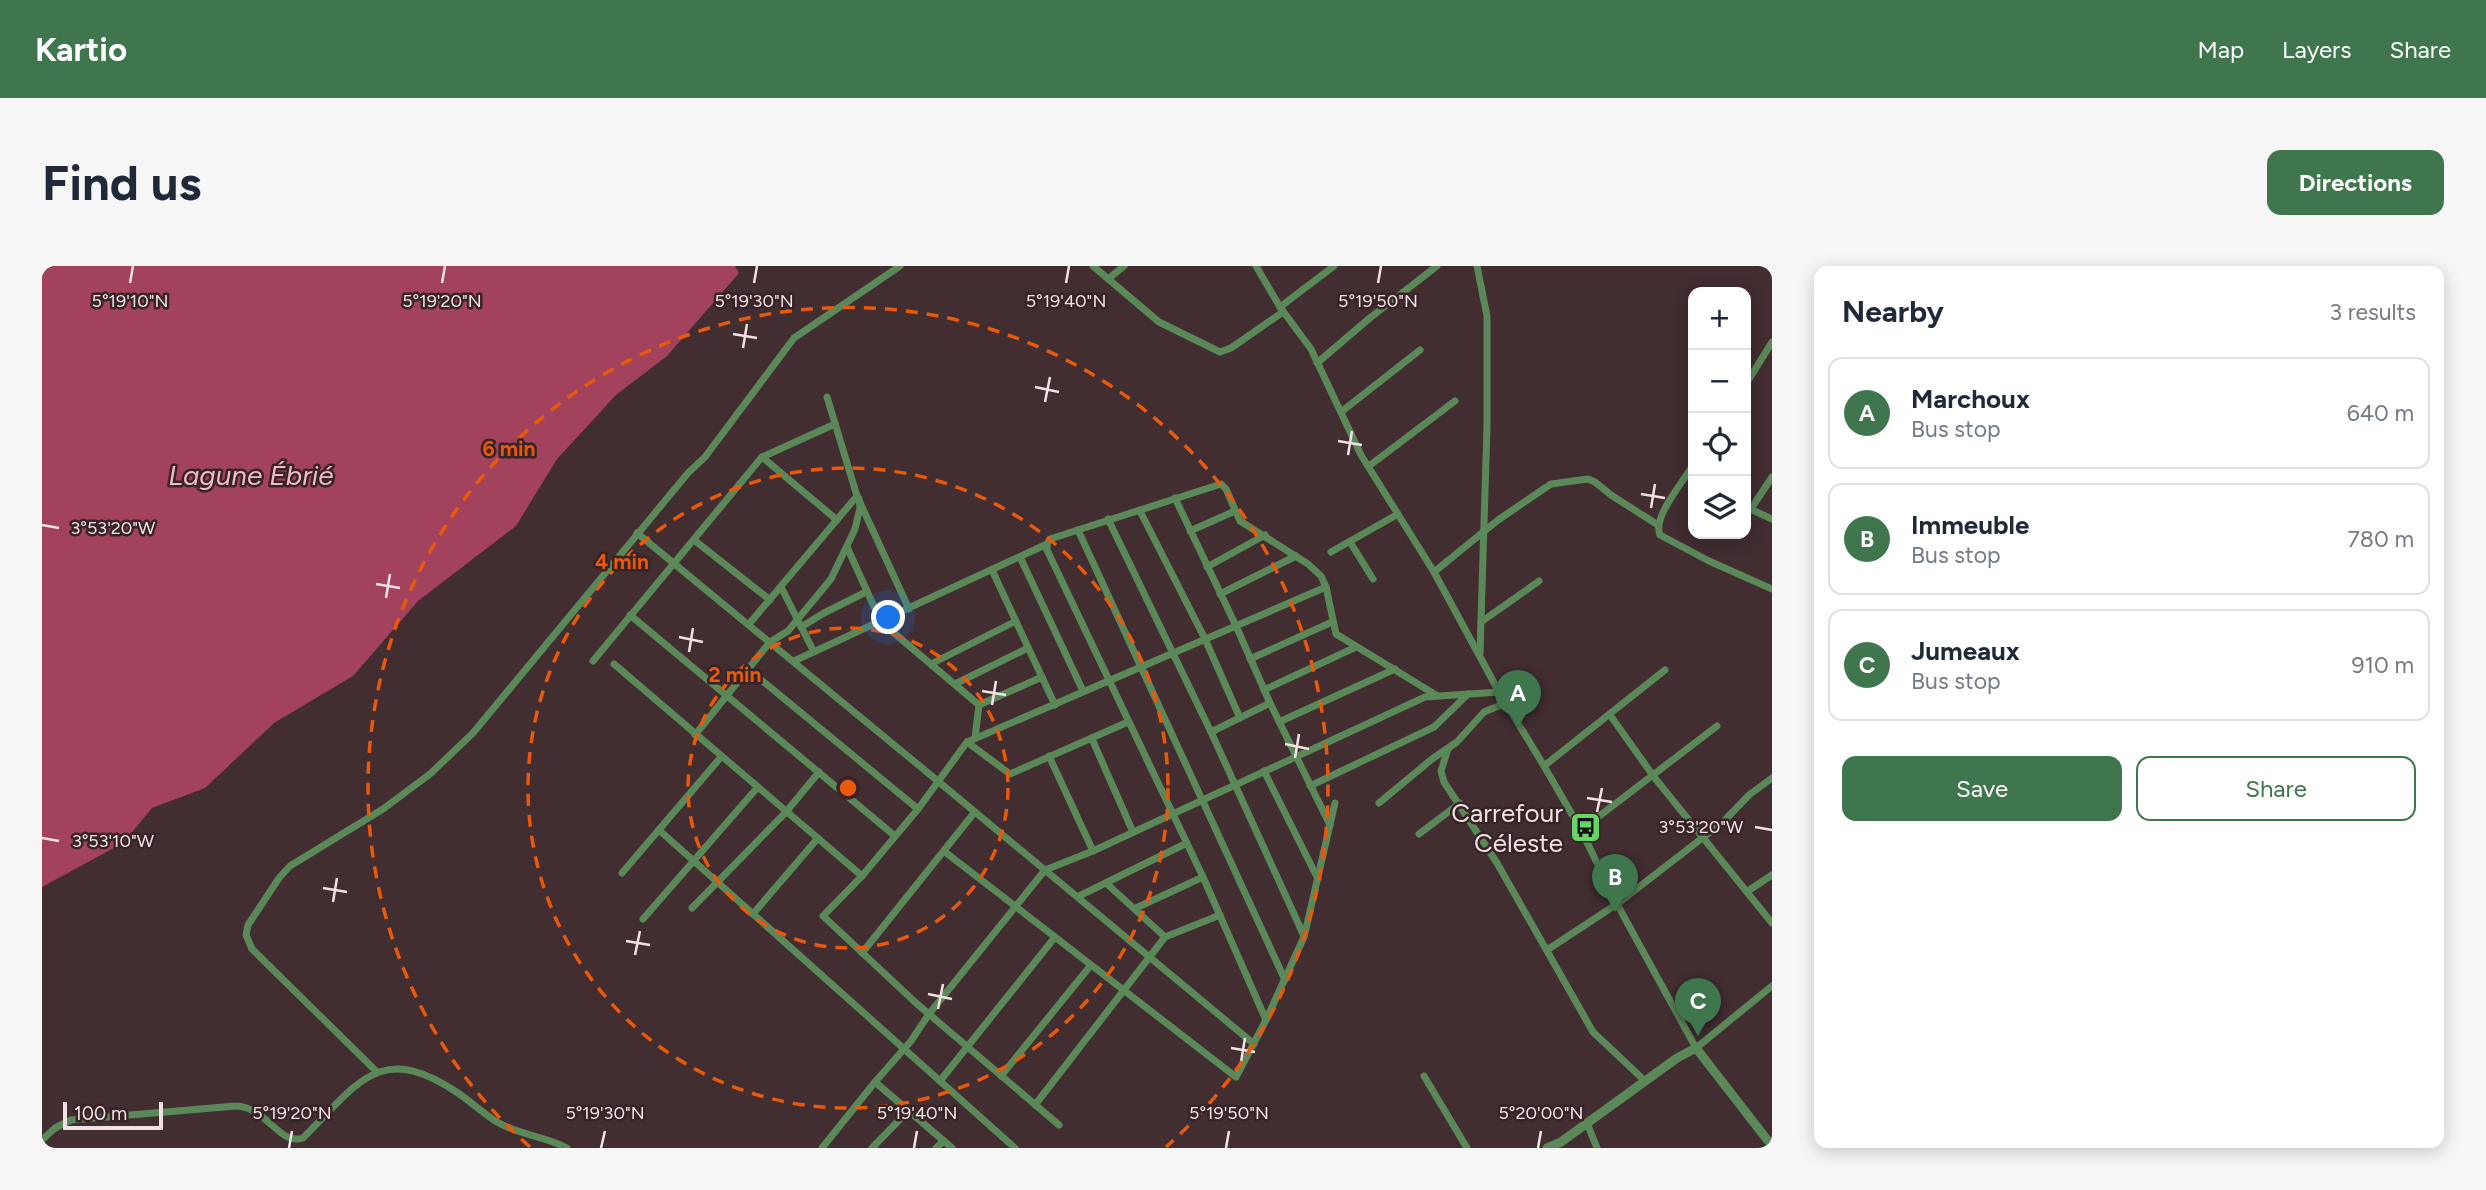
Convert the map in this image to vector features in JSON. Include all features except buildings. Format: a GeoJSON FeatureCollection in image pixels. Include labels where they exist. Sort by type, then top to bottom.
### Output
{"type":"FeatureCollection","features":[{"type":"Feature","properties":{"kind":"street"},"geometry":{"type":"LineString","coordinates":[[376,1072],[252,949],[246,935],[248,926],[279,878],[290,866],[383,809],[430,774],[473,733],[688,472],[705,457],[794,338],[900,266]]}},
{"type":"Feature","properties":{"kind":"street"},"geometry":{"type":"LineString","coordinates":[[1093,266],[1159,323],[1220,352],[1231,348],[1334,266]]}},
{"type":"Feature","properties":{"kind":"street"},"geometry":{"type":"LineString","coordinates":[[1108,279],[1124,266]]}},
{"type":"Feature","properties":{"kind":"street"},"geometry":{"type":"LineString","coordinates":[[1256,266],[1281,310],[1311,349],[1369,466],[1434,572],[1499,692],[1581,830],[1617,904],[1696,1048],[1772,1146]]}},
{"type":"Feature","properties":{"kind":"street"},"geometry":{"type":"LineString","coordinates":[[1317,363],[1437,266]]}},
{"type":"Feature","properties":{"kind":"street"},"geometry":{"type":"LineString","coordinates":[[1477,266],[1487,316],[1485,532],[1480,653]]}},
{"type":"Feature","properties":{"kind":"street"},"geometry":{"type":"LineString","coordinates":[[1751,376],[1771,345]]}},
{"type":"Feature","properties":{"kind":"street"},"geometry":{"type":"LineString","coordinates":[[1341,412],[1420,350]]}},
{"type":"Feature","properties":{"kind":"street"},"geometry":{"type":"LineString","coordinates":[[827,397],[858,498],[909,609]]}},
{"type":"Feature","properties":{"kind":"street"},"geometry":{"type":"LineString","coordinates":[[1369,466],[1455,401]]}},
{"type":"Feature","properties":{"kind":"street"},"geometry":{"type":"LineString","coordinates":[[593,661],[762,457],[835,424]]}},
{"type":"Feature","properties":{"kind":"street"},"geometry":{"type":"LineString","coordinates":[[762,457],[837,520]]}},
{"type":"Feature","properties":{"kind":"street"},"geometry":{"type":"LineString","coordinates":[[1688,474],[1666,506],[1658,525],[1660,535],[1772,589]]}},
{"type":"Feature","properties":{"kind":"street"},"geometry":{"type":"LineString","coordinates":[[1751,504],[1772,477]]}},
{"type":"Feature","properties":{"kind":"street"},"geometry":{"type":"LineString","coordinates":[[1434,572],[1498,520],[1550,484],[1588,480],[1595,482],[1658,525]]}},
{"type":"Feature","properties":{"kind":"street"},"geometry":{"type":"LineString","coordinates":[[1684,481],[1688,483]]}},
{"type":"Feature","properties":{"kind":"street"},"geometry":{"type":"LineString","coordinates":[[1266,1020],[1187,843],[1047,550],[1047,544],[1050,539],[1221,484],[1226,489],[1240,521],[1296,556],[1321,576],[1336,634],[1437,695]]}},
{"type":"Feature","properties":{"kind":"street"},"geometry":{"type":"LineString","coordinates":[[749,624],[858,498]]}},
{"type":"Feature","properties":{"kind":"street"},"geometry":{"type":"LineString","coordinates":[[799,624],[831,579],[847,547],[858,517],[858,498]]}},
{"type":"Feature","properties":{"kind":"street"},"geometry":{"type":"LineString","coordinates":[[1175,498],[1330,825]]}},
{"type":"Feature","properties":{"kind":"street"},"geometry":{"type":"LineString","coordinates":[[1751,509],[1772,519]]}},
{"type":"Feature","properties":{"kind":"street"},"geometry":{"type":"LineString","coordinates":[[1140,511],[1205,639],[1240,718]]}},
{"type":"Feature","properties":{"kind":"street"},"geometry":{"type":"LineString","coordinates":[[1190,531],[1235,511]]}},
{"type":"Feature","properties":{"kind":"street"},"geometry":{"type":"LineString","coordinates":[[1331,552],[1398,514]]}},
{"type":"Feature","properties":{"kind":"street"},"geometry":{"type":"LineString","coordinates":[[1108,520],[1211,732],[1304,937]]}},
{"type":"Feature","properties":{"kind":"street"},"geometry":{"type":"LineString","coordinates":[[1078,530],[1286,980]]}},
{"type":"Feature","properties":{"kind":"street"},"geometry":{"type":"LineString","coordinates":[[637,533],[974,813],[1079,896],[1254,1044]]}},
{"type":"Feature","properties":{"kind":"street"},"geometry":{"type":"LineString","coordinates":[[1206,567],[1265,535]]}},
{"type":"Feature","properties":{"kind":"street"},"geometry":{"type":"LineString","coordinates":[[694,540],[770,600]]}},
{"type":"Feature","properties":{"kind":"street"},"geometry":{"type":"LineString","coordinates":[[1350,542],[1373,579]]}},
{"type":"Feature","properties":{"kind":"street"},"geometry":{"type":"LineString","coordinates":[[794,661],[1047,544]]}},
{"type":"Feature","properties":{"kind":"street"},"geometry":{"type":"LineString","coordinates":[[847,547],[881,622],[979,705]]}},
{"type":"Feature","properties":{"kind":"street"},"geometry":{"type":"LineString","coordinates":[[1220,594],[1296,556]]}},
{"type":"Feature","properties":{"kind":"street"},"geometry":{"type":"LineString","coordinates":[[1020,557],[1083,691]]}},
{"type":"Feature","properties":{"kind":"street"},"geometry":{"type":"LineString","coordinates":[[992,570],[1055,705]]}},
{"type":"Feature","properties":{"kind":"street"},"geometry":{"type":"LineString","coordinates":[[1481,622],[1539,581]]}},
{"type":"Feature","properties":{"kind":"street"},"geometry":{"type":"LineString","coordinates":[[781,587],[814,652]]}},
{"type":"Feature","properties":{"kind":"street"},"geometry":{"type":"LineString","coordinates":[[1059,1125],[929,1014],[823,915],[862,876],[939,782],[967,742],[1326,587]]}},
{"type":"Feature","properties":{"kind":"street"},"geometry":{"type":"LineString","coordinates":[[695,735],[770,642],[799,624],[866,592]]}},
{"type":"Feature","properties":{"kind":"street"},"geometry":{"type":"LineString","coordinates":[[630,615],[895,836]]}},
{"type":"Feature","properties":{"kind":"street"},"geometry":{"type":"LineString","coordinates":[[931,664],[1016,621]]}},
{"type":"Feature","properties":{"kind":"street"},"geometry":{"type":"LineString","coordinates":[[1250,659],[1332,622]]}},
{"type":"Feature","properties":{"kind":"street"},"geometry":{"type":"LineString","coordinates":[[1264,690],[1356,647]]}},
{"type":"Feature","properties":{"kind":"street"},"geometry":{"type":"LineString","coordinates":[[955,684],[1028,648]]}},
{"type":"Feature","properties":{"kind":"street"},"geometry":{"type":"LineString","coordinates":[[614,664],[862,876]]}},
{"type":"Feature","properties":{"kind":"street"},"geometry":{"type":"LineString","coordinates":[[748,669],[918,808]]}},
{"type":"Feature","properties":{"kind":"street"},"geometry":{"type":"LineString","coordinates":[[1279,722],[1395,669]]}},
{"type":"Feature","properties":{"kind":"street"},"geometry":{"type":"LineString","coordinates":[[1544,766],[1665,670]]}},
{"type":"Feature","properties":{"kind":"street"},"geometry":{"type":"LineString","coordinates":[[979,705],[1042,677]]}},
{"type":"Feature","properties":{"kind":"street"},"geometry":{"type":"LineString","coordinates":[[822,1148],[905,1049],[929,1014],[1045,870],[1093,851],[1425,697],[1499,692]]}},
{"type":"Feature","properties":{"kind":"street"},"geometry":{"type":"LineString","coordinates":[[1310,786],[1434,727],[1468,694]]}},
{"type":"Feature","properties":{"kind":"street"},"geometry":{"type":"LineString","coordinates":[[1211,732],[1270,703]]}},
{"type":"Feature","properties":{"kind":"street"},"geometry":{"type":"LineString","coordinates":[[1379,803],[1457,742],[1483,712],[1506,703]]}},
{"type":"Feature","properties":{"kind":"street"},"geometry":{"type":"LineString","coordinates":[[975,738],[979,705]]}},
{"type":"Feature","properties":{"kind":"street"},"geometry":{"type":"LineString","coordinates":[[1610,715],[1654,777],[1772,923]]}},
{"type":"Feature","properties":{"kind":"street"},"geometry":{"type":"LineString","coordinates":[[967,742],[1010,774],[1128,722]]}},
{"type":"Feature","properties":{"kind":"street"},"geometry":{"type":"LineString","coordinates":[[1581,830],[1654,777],[1717,726]]}},
{"type":"Feature","properties":{"kind":"street"},"geometry":{"type":"LineString","coordinates":[[1092,739],[1133,832]]}},
{"type":"Feature","properties":{"kind":"street"},"geometry":{"type":"LineString","coordinates":[[1448,749],[1441,771],[1444,782],[1460,803],[1593,1032],[1645,1081]]}},
{"type":"Feature","properties":{"kind":"street"},"geometry":{"type":"LineString","coordinates":[[1049,756],[1093,851]]}},
{"type":"Feature","properties":{"kind":"street"},"geometry":{"type":"LineString","coordinates":[[622,873],[721,757]]}},
{"type":"Feature","properties":{"kind":"street"},"geometry":{"type":"LineString","coordinates":[[1265,771],[1318,879]]}},
{"type":"Feature","properties":{"kind":"street"},"geometry":{"type":"LineString","coordinates":[[692,908],[786,812],[819,772]]}},
{"type":"Feature","properties":{"kind":"street"},"geometry":{"type":"LineString","coordinates":[[1547,950],[1617,904],[1723,822],[1749,795],[1772,778]]}},
{"type":"Feature","properties":{"kind":"street"},"geometry":{"type":"LineString","coordinates":[[643,919],[757,788]]}},
{"type":"Feature","properties":{"kind":"street"},"geometry":{"type":"LineString","coordinates":[[944,852],[1236,1077],[1286,980],[1304,937],[1335,803]]}},
{"type":"Feature","properties":{"kind":"street"},"geometry":{"type":"LineString","coordinates":[[1419,834],[1460,803]]}},
{"type":"Feature","properties":{"kind":"street"},"geometry":{"type":"LineString","coordinates":[[862,953],[974,813]]}},
{"type":"Feature","properties":{"kind":"street"},"geometry":{"type":"LineString","coordinates":[[659,830],[1015,1148]]}},
{"type":"Feature","properties":{"kind":"street"},"geometry":{"type":"LineString","coordinates":[[753,914],[818,838]]}},
{"type":"Feature","properties":{"kind":"street"},"geometry":{"type":"LineString","coordinates":[[1079,896],[1187,843]]}},
{"type":"Feature","properties":{"kind":"street"},"geometry":{"type":"LineString","coordinates":[[1748,891],[1772,875]]}},
{"type":"Feature","properties":{"kind":"street"},"geometry":{"type":"LineString","coordinates":[[1136,908],[1202,877]]}},
{"type":"Feature","properties":{"kind":"street"},"geometry":{"type":"LineString","coordinates":[[1106,883],[1166,937]]}},
{"type":"Feature","properties":{"kind":"street"},"geometry":{"type":"LineString","coordinates":[[1035,1104],[1166,937],[1220,915]]}},
{"type":"Feature","properties":{"kind":"street"},"geometry":{"type":"LineString","coordinates":[[940,1081],[1055,937]]}},
{"type":"Feature","properties":{"kind":"street"},"geometry":{"type":"LineString","coordinates":[[1001,1076],[1091,965]]}},
{"type":"Feature","properties":{"kind":"street"},"geometry":{"type":"LineString","coordinates":[[1547,1148],[1561,1142],[1677,1058],[1696,1048],[1772,986]]}},
{"type":"Feature","properties":{"kind":"street"},"geometry":{"type":"LineString","coordinates":[[42,1140],[55,1128],[71,1121],[236,1106],[256,1110],[286,1137],[298,1140],[362,1080],[376,1072],[398,1068],[420,1072],[457,1092],[505,1126],[566,1148]]}},
{"type":"Feature","properties":{"kind":"street"},"geometry":{"type":"LineString","coordinates":[[1424,1076],[1467,1148]]}},
{"type":"Feature","properties":{"kind":"street"},"geometry":{"type":"LineString","coordinates":[[875,1082],[953,1148]]}},
{"type":"Feature","properties":{"kind":"street"},"geometry":{"type":"LineString","coordinates":[[872,1148],[908,1111]]}},
{"type":"Feature","properties":{"kind":"street"},"geometry":{"type":"LineString","coordinates":[[1587,1123],[1597,1148]]}},
{"type":"Feature","properties":{"kind":"street"},"geometry":{"type":"LineString","coordinates":[[936,1148],[944,1141]]}},
{"type":"Feature","properties":{"kind":"water","name":"Lagune Ébrié"},"geometry":{"type":"Polygon","coordinates":[[[42,266],[735,266],[739,273],[667,356],[616,395],[557,459],[516,526],[418,601],[353,676],[274,723],[205,788],[152,808],[123,843],[42,887],[42,266]]]}},
{"type":"Feature","properties":{"kind":"place","name":"Marchoux"},"geometry":{"type":"Point","coordinates":[1518,728]}},
{"type":"Feature","properties":{"kind":"place","name":"Carrefour Céleste"},"geometry":{"type":"Point","coordinates":[1586,828]}},
{"type":"Feature","properties":{"kind":"place","name":"Immeuble"},"geometry":{"type":"Point","coordinates":[1615,912]}},
{"type":"Feature","properties":{"kind":"place","name":"Jumeaux"},"geometry":{"type":"Point","coordinates":[1698,1036]}}]}
